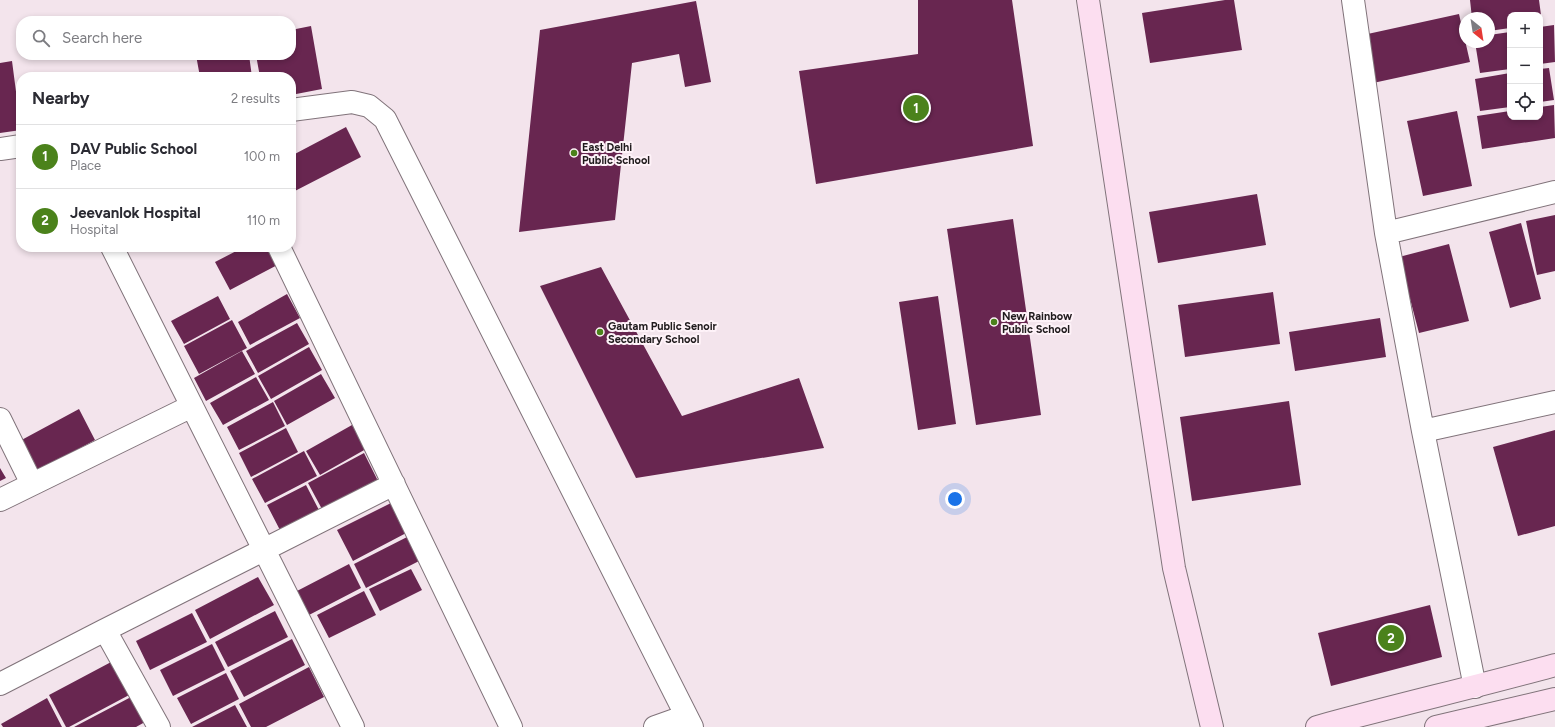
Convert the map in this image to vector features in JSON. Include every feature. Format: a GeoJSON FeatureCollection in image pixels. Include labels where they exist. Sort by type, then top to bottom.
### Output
{"type":"FeatureCollection","features":[{"type":"Feature","properties":{"kind":"street"},"geometry":{"type":"LineString","coordinates":[[1088,0],[1174,568],[1212,727]]}},
{"type":"Feature","properties":{"kind":"street"},"geometry":{"type":"LineString","coordinates":[[1353,0],[1386,233],[1423,431],[1475,688]]}},
{"type":"Feature","properties":{"kind":"street"},"geometry":{"type":"LineString","coordinates":[[296,109],[352,102],[369,106],[385,119],[689,722],[655,727]]}},
{"type":"Feature","properties":{"kind":"street"},"geometry":{"type":"LineString","coordinates":[[0,149],[16,147]]}},
{"type":"Feature","properties":{"kind":"street"},"geometry":{"type":"LineString","coordinates":[[1386,233],[1555,192]]}},
{"type":"Feature","properties":{"kind":"street"},"geometry":{"type":"LineString","coordinates":[[115,252],[353,727]]}},
{"type":"Feature","properties":{"kind":"street"},"geometry":{"type":"LineString","coordinates":[[281,252],[511,727]]}},
{"type":"Feature","properties":{"kind":"street"},"geometry":{"type":"LineString","coordinates":[[1423,431],[1555,402]]}},
{"type":"Feature","properties":{"kind":"street"},"geometry":{"type":"LineString","coordinates":[[0,500],[192,406]]}},
{"type":"Feature","properties":{"kind":"street"},"geometry":{"type":"LineString","coordinates":[[0,419],[32,484]]}},
{"type":"Feature","properties":{"kind":"street"},"geometry":{"type":"LineString","coordinates":[[0,684],[394,484]]}},
{"type":"Feature","properties":{"kind":"street"},"geometry":{"type":"LineString","coordinates":[[105,630],[159,727]]}},
{"type":"Feature","properties":{"kind":"street"},"geometry":{"type":"LineString","coordinates":[[1316,727],[1387,707],[1475,688],[1555,665]]}},
{"type":"Feature","properties":{"kind":"street"},"geometry":{"type":"LineString","coordinates":[[1436,727],[1555,700]]}},
{"type":"Feature","properties":{"kind":"building"},"geometry":{"type":"Polygon","coordinates":[[[918,0],[1012,0],[1033,146],[816,184],[799,71],[918,54],[918,0]]]}},
{"type":"Feature","properties":{"kind":"building"},"geometry":{"type":"Polygon","coordinates":[[[1225,0],[1234,0],[1242,50],[1150,63],[1142,13],[1225,0]]]}},
{"type":"Feature","properties":{"kind":"building"},"geometry":{"type":"Polygon","coordinates":[[[1470,0],[1539,0],[1541,12],[1507,12],[1507,28],[1495,30],[1495,12],[1471,12],[1470,0]]]}},
{"type":"Feature","properties":{"kind":"building","name":"East Delhi Public School"},"geometry":{"type":"Polygon","coordinates":[[[696,1],[711,82],[685,87],[679,54],[632,63],[615,220],[519,232],[540,30],[696,1]]]}},
{"type":"Feature","properties":{"kind":"building"},"geometry":{"type":"Polygon","coordinates":[[[1459,14],[1459,48],[1467,48],[1470,62],[1373,83],[1363,35],[1459,14]]]}},
{"type":"Feature","properties":{"kind":"building"},"geometry":{"type":"Polygon","coordinates":[[[1554,25],[1555,62],[1543,64],[1543,27],[1554,25]]]}},
{"type":"Feature","properties":{"kind":"building"},"geometry":{"type":"Polygon","coordinates":[[[311,26],[322,89],[296,94],[296,72],[259,72],[257,60],[296,60],[296,29],[311,26]]]}},
{"type":"Feature","properties":{"kind":"building"},"geometry":{"type":"Polygon","coordinates":[[[1507,32],[1507,69],[1480,73],[1476,48],[1495,48],[1495,34],[1507,32]]]}},
{"type":"Feature","properties":{"kind":"building"},"geometry":{"type":"Polygon","coordinates":[[[197,60],[250,60],[251,72],[199,72],[197,60]]]}},
{"type":"Feature","properties":{"kind":"building"},"geometry":{"type":"Polygon","coordinates":[[[12,61],[16,92],[16,131],[0,133],[0,63],[12,61]]]}},
{"type":"Feature","properties":{"kind":"building"},"geometry":{"type":"Polygon","coordinates":[[[1549,68],[1554,100],[1543,102],[1543,69],[1549,68]]]}},
{"type":"Feature","properties":{"kind":"building"},"geometry":{"type":"Polygon","coordinates":[[[1507,74],[1507,107],[1480,111],[1475,79],[1507,74]]]}},
{"type":"Feature","properties":{"kind":"building"},"geometry":{"type":"Polygon","coordinates":[[[1554,105],[1555,138],[1482,149],[1477,116],[1507,111],[1507,120],[1543,120],[1543,107],[1554,105]]]}},
{"type":"Feature","properties":{"kind":"building"},"geometry":{"type":"Polygon","coordinates":[[[1457,111],[1472,186],[1423,196],[1407,121],[1457,111]]]}},
{"type":"Feature","properties":{"kind":"building"},"geometry":{"type":"Polygon","coordinates":[[[346,127],[361,157],[296,190],[296,153],[346,127]]]}},
{"type":"Feature","properties":{"kind":"building"},"geometry":{"type":"Polygon","coordinates":[[[1257,194],[1266,245],[1158,263],[1149,212],[1257,194]]]}},
{"type":"Feature","properties":{"kind":"building"},"geometry":{"type":"Polygon","coordinates":[[[1555,215],[1555,271],[1537,275],[1526,221],[1555,215]]]}},
{"type":"Feature","properties":{"kind":"building","name":"New Rainbow Public School"},"geometry":{"type":"Polygon","coordinates":[[[1013,219],[1041,415],[976,425],[947,229],[1013,219]]]}},
{"type":"Feature","properties":{"kind":"building"},"geometry":{"type":"Polygon","coordinates":[[[1521,223],[1541,299],[1510,308],[1489,232],[1521,223]]]}},
{"type":"Feature","properties":{"kind":"building"},"geometry":{"type":"Polygon","coordinates":[[[1449,244],[1469,321],[1419,333],[1399,257],[1449,244]]]}},
{"type":"Feature","properties":{"kind":"building"},"geometry":{"type":"Polygon","coordinates":[[[234,252],[280,252],[285,261],[230,290],[215,262],[234,252]]]}},
{"type":"Feature","properties":{"kind":"building","name":"Gautam Public Senoir Secondary School"},"geometry":{"type":"Polygon","coordinates":[[[601,267],[682,416],[799,378],[824,448],[636,478],[540,286],[601,267]]]}},
{"type":"Feature","properties":{"kind":"building"},"geometry":{"type":"Polygon","coordinates":[[[1273,292],[1280,344],[1185,357],[1178,305],[1273,292]]]}},
{"type":"Feature","properties":{"kind":"building"},"geometry":{"type":"Polygon","coordinates":[[[287,294],[300,318],[250,345],[238,322],[287,294]]]}},
{"type":"Feature","properties":{"kind":"building"},"geometry":{"type":"Polygon","coordinates":[[[218,296],[230,319],[184,344],[171,321],[218,296]]]}},
{"type":"Feature","properties":{"kind":"building"},"geometry":{"type":"Polygon","coordinates":[[[938,296],[956,424],[918,430],[899,302],[938,296]]]}},
{"type":"Feature","properties":{"kind":"building"},"geometry":{"type":"Polygon","coordinates":[[[1380,318],[1386,357],[1295,371],[1289,332],[1380,318]]]}},
{"type":"Feature","properties":{"kind":"building"},"geometry":{"type":"Polygon","coordinates":[[[232,320],[247,348],[199,374],[184,346],[232,320]]]}},
{"type":"Feature","properties":{"kind":"building"},"geometry":{"type":"Polygon","coordinates":[[[297,323],[309,344],[258,373],[246,351],[297,323]]]}},
{"type":"Feature","properties":{"kind":"building"},"geometry":{"type":"Polygon","coordinates":[[[309,347],[322,370],[271,399],[258,376],[309,347]]]}},
{"type":"Feature","properties":{"kind":"building"},"geometry":{"type":"Polygon","coordinates":[[[242,351],[255,374],[206,401],[194,378],[242,351]]]}},
{"type":"Feature","properties":{"kind":"building"},"geometry":{"type":"Polygon","coordinates":[[[321,374],[335,398],[287,425],[274,401],[321,374]]]}},
{"type":"Feature","properties":{"kind":"building"},"geometry":{"type":"Polygon","coordinates":[[[256,377],[269,400],[223,425],[210,403],[256,377]]]}},
{"type":"Feature","properties":{"kind":"building"},"geometry":{"type":"Polygon","coordinates":[[[1289,401],[1301,485],[1192,501],[1180,417],[1289,401]]]}},
{"type":"Feature","properties":{"kind":"building"},"geometry":{"type":"Polygon","coordinates":[[[273,402],[285,426],[239,450],[227,427],[273,402]]]}},
{"type":"Feature","properties":{"kind":"building"},"geometry":{"type":"Polygon","coordinates":[[[79,409],[95,440],[33,474],[16,443],[79,409]]]}},
{"type":"Feature","properties":{"kind":"building"},"geometry":{"type":"Polygon","coordinates":[[[352,425],[366,449],[320,475],[306,451],[352,425]]]}},
{"type":"Feature","properties":{"kind":"building"},"geometry":{"type":"Polygon","coordinates":[[[286,428],[298,452],[251,477],[239,453],[286,428]]]}},
{"type":"Feature","properties":{"kind":"building"},"geometry":{"type":"Polygon","coordinates":[[[1555,430],[1555,526],[1518,536],[1493,447],[1555,430]]]}},
{"type":"Feature","properties":{"kind":"building"},"geometry":{"type":"Polygon","coordinates":[[[304,451],[317,476],[265,503],[252,479],[304,451]]]}},
{"type":"Feature","properties":{"kind":"building"},"geometry":{"type":"Polygon","coordinates":[[[364,453],[378,481],[323,511],[308,483],[364,453]]]}},
{"type":"Feature","properties":{"kind":"building"},"geometry":{"type":"Polygon","coordinates":[[[0,468],[6,478],[0,481],[0,468]]]}},
{"type":"Feature","properties":{"kind":"building"},"geometry":{"type":"Polygon","coordinates":[[[306,485],[320,512],[281,532],[267,505],[306,485]]]}},
{"type":"Feature","properties":{"kind":"building"},"geometry":{"type":"Polygon","coordinates":[[[395,501],[410,531],[353,561],[337,530],[395,501]]]}},
{"type":"Feature","properties":{"kind":"building"},"geometry":{"type":"Polygon","coordinates":[[[411,535],[423,559],[366,588],[354,564],[411,535]]]}},
{"type":"Feature","properties":{"kind":"building"},"geometry":{"type":"Polygon","coordinates":[[[349,564],[361,588],[309,615],[297,591],[349,564]]]}},
{"type":"Feature","properties":{"kind":"building"},"geometry":{"type":"Polygon","coordinates":[[[411,569],[422,590],[380,611],[369,589],[411,569]]]}},
{"type":"Feature","properties":{"kind":"building"},"geometry":{"type":"Polygon","coordinates":[[[258,577],[274,605],[210,639],[195,610],[258,577]]]}},
{"type":"Feature","properties":{"kind":"building"},"geometry":{"type":"Polygon","coordinates":[[[364,591],[376,615],[329,638],[317,615],[364,591]]]}},
{"type":"Feature","properties":{"kind":"building"},"geometry":{"type":"Polygon","coordinates":[[[1430,605],[1442,657],[1331,686],[1318,633],[1430,605]]]}},
{"type":"Feature","properties":{"kind":"building"},"geometry":{"type":"Polygon","coordinates":[[[275,611],[288,637],[228,667],[215,642],[275,611]]]}},
{"type":"Feature","properties":{"kind":"building"},"geometry":{"type":"Polygon","coordinates":[[[192,613],[207,642],[150,670],[136,641],[192,613]]]}},
{"type":"Feature","properties":{"kind":"building"},"geometry":{"type":"Polygon","coordinates":[[[292,639],[305,665],[244,697],[230,671],[292,639]]]}},
{"type":"Feature","properties":{"kind":"building"},"geometry":{"type":"Polygon","coordinates":[[[212,644],[225,670],[173,696],[160,670],[212,644]]]}},
{"type":"Feature","properties":{"kind":"building"},"geometry":{"type":"Polygon","coordinates":[[[113,661],[131,694],[69,727],[66,727],[49,695],[113,661]]]}},
{"type":"Feature","properties":{"kind":"building"},"geometry":{"type":"Polygon","coordinates":[[[309,667],[324,697],[266,727],[251,727],[239,704],[309,667]]]}},
{"type":"Feature","properties":{"kind":"building"},"geometry":{"type":"Polygon","coordinates":[[[226,673],[239,699],[191,724],[177,698],[226,673]]]}},
{"type":"Feature","properties":{"kind":"building"},"geometry":{"type":"Polygon","coordinates":[[[131,697],[145,722],[136,727],[74,727],[131,697]]]}},
{"type":"Feature","properties":{"kind":"building"},"geometry":{"type":"Polygon","coordinates":[[[47,698],[62,727],[3,727],[1,724],[47,698]]]}},
{"type":"Feature","properties":{"kind":"building"},"geometry":{"type":"Polygon","coordinates":[[[235,705],[247,727],[192,727],[235,705]]]}},
{"type":"Feature","properties":{"kind":"place","name":"DAV Public School"},"geometry":{"type":"Point","coordinates":[916,108]}},
{"type":"Feature","properties":{"kind":"place","name":"East Delhi Public School"},"geometry":{"type":"Point","coordinates":[574,153]}},
{"type":"Feature","properties":{"kind":"place","name":"New Rainbow Public School"},"geometry":{"type":"Point","coordinates":[994,322]}},
{"type":"Feature","properties":{"kind":"place","name":"Gautam Public Senoir Secondary School"},"geometry":{"type":"Point","coordinates":[600,332]}},
{"type":"Feature","properties":{"kind":"place","name":"Jeevanlok Hospital"},"geometry":{"type":"Point","coordinates":[1391,638]}}]}
